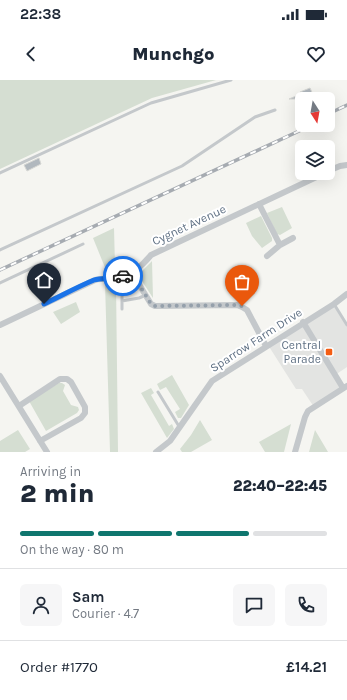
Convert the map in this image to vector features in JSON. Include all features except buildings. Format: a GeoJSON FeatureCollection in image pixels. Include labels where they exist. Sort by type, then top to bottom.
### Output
{"type":"FeatureCollection","features":[{"type":"Feature","properties":{"kind":"street"},"geometry":{"type":"LineString","coordinates":[[335,168],[347,165]]}},
{"type":"Feature","properties":{"kind":"street","name":"Cygnet Avenue"},"geometry":{"type":"LineString","coordinates":[[0,325],[95,280],[117,278],[132,273],[140,268],[151,255],[310,180]]}},
{"type":"Feature","properties":{"kind":"street"},"geometry":{"type":"LineString","coordinates":[[259,204],[280,245]]}},
{"type":"Feature","properties":{"kind":"street"},"geometry":{"type":"LineString","coordinates":[[267,256],[280,245],[293,238]]}},
{"type":"Feature","properties":{"kind":"street"},"geometry":{"type":"LineString","coordinates":[[132,273],[151,304],[160,307],[242,306],[247,310],[266,346]]}},
{"type":"Feature","properties":{"kind":"street","name":"Sparrow Farm Drive"},"geometry":{"type":"LineString","coordinates":[[156,452],[170,440],[180,428],[212,381],[303,322],[334,304],[347,294]]}},
{"type":"Feature","properties":{"kind":"street"},"geometry":{"type":"LineString","coordinates":[[295,452],[308,411],[345,387],[303,322]]}},
{"type":"Feature","properties":{"kind":"street"},"geometry":{"type":"LineString","coordinates":[[0,376],[46,452]]}},
{"type":"Feature","properties":{"kind":"street"},"geometry":{"type":"LineString","coordinates":[[19,406],[60,379],[67,379],[71,382],[85,407],[85,413],[81,418],[40,442]]}},
{"type":"Feature","properties":{"kind":"lane"},"geometry":{"type":"LineString","coordinates":[[0,173],[152,103],[231,80]]}},
{"type":"Feature","properties":{"kind":"lane"},"geometry":{"type":"LineString","coordinates":[[0,250],[182,166],[255,117],[275,110]]}},
{"type":"Feature","properties":{"kind":"lane"},"geometry":{"type":"LineString","coordinates":[[0,283],[83,244]]}},
{"type":"Feature","properties":{"kind":"lane"},"geometry":{"type":"LineString","coordinates":[[122,291],[122,309]]}},
{"type":"Feature","properties":{"kind":"lane"},"geometry":{"type":"LineString","coordinates":[[122,301],[139,298],[146,295]]}},
{"type":"Feature","properties":{"kind":"lane"},"geometry":{"type":"LineString","coordinates":[[334,304],[347,325]]}},
{"type":"Feature","properties":{"kind":"lane"},"geometry":{"type":"LineString","coordinates":[[158,392],[180,428]]}},
{"type":"Feature","properties":{"kind":"shaded area"},"geometry":{"type":"Polygon","coordinates":[[[0,80],[216,80],[152,98],[0,169],[0,80]]]}},
{"type":"Feature","properties":{"kind":"shaded area"},"geometry":{"type":"Polygon","coordinates":[[[282,207],[292,228],[280,235],[277,234],[267,213],[282,207]]]}},
{"type":"Feature","properties":{"kind":"shaded area"},"geometry":{"type":"Polygon","coordinates":[[[261,216],[272,238],[272,241],[262,248],[252,236],[246,223],[261,216]]]}},
{"type":"Feature","properties":{"kind":"shaded area"},"geometry":{"type":"Polygon","coordinates":[[[114,228],[115,266],[106,270],[93,238],[114,228]]]}},
{"type":"Feature","properties":{"kind":"shaded area"},"geometry":{"type":"Polygon","coordinates":[[[152,261],[153,298],[138,275],[152,261]]]}},
{"type":"Feature","properties":{"kind":"shaded area"},"geometry":{"type":"Polygon","coordinates":[[[116,282],[118,452],[110,452],[105,283],[116,282]]]}},
{"type":"Feature","properties":{"kind":"shaded area"},"geometry":{"type":"Polygon","coordinates":[[[76,302],[80,312],[61,324],[53,312],[76,302]]]}},
{"type":"Feature","properties":{"kind":"shaded area"},"geometry":{"type":"Polygon","coordinates":[[[334,304],[347,325],[347,367],[335,375],[343,388],[314,407],[302,389],[296,389],[268,345],[334,304]]]}},
{"type":"Feature","properties":{"kind":"shaded area"},"geometry":{"type":"Polygon","coordinates":[[[172,375],[189,405],[181,418],[178,418],[175,412],[180,409],[166,387],[160,390],[157,384],[172,375]]]}},
{"type":"Feature","properties":{"kind":"shaded area"},"geometry":{"type":"Polygon","coordinates":[[[59,383],[65,385],[63,391],[71,405],[78,407],[79,410],[77,413],[46,431],[29,401],[59,383]]]}},
{"type":"Feature","properties":{"kind":"shaded area"},"geometry":{"type":"Polygon","coordinates":[[[151,388],[154,393],[151,395],[169,426],[172,424],[174,429],[167,438],[141,393],[151,388]]]}},
{"type":"Feature","properties":{"kind":"shaded area"},"geometry":{"type":"Polygon","coordinates":[[[200,420],[212,440],[191,452],[182,452],[180,449],[200,420]]]}},
{"type":"Feature","properties":{"kind":"shaded area"},"geometry":{"type":"Polygon","coordinates":[[[291,424],[284,452],[265,452],[259,442],[291,424]]]}},
{"type":"Feature","properties":{"kind":"shaded area"},"geometry":{"type":"Polygon","coordinates":[[[18,430],[30,449],[25,452],[0,452],[0,441],[18,430]]]}},
{"type":"Feature","properties":{"kind":"shaded area"},"geometry":{"type":"Polygon","coordinates":[[[315,430],[328,452],[309,452],[315,430]]]}},
{"type":"Feature","properties":{"kind":"railway"},"geometry":{"type":"LineString","coordinates":[[335,111],[347,105]]}},
{"type":"Feature","properties":{"kind":"railway"},"geometry":{"type":"LineString","coordinates":[[0,270],[297,132]]}},
{"type":"Feature","properties":{"kind":"way so far"},"geometry":{"type":"LineString","coordinates":[[123,276],[132,273],[151,304],[155,306],[242,306]]}},
{"type":"Feature","properties":{"kind":"place","name":"Central Parade"},"geometry":{"type":"Point","coordinates":[329,352]}},
{"type":"Feature","properties":{"kind":"route"},"geometry":{"type":"LineString","coordinates":[[44,304],[95,280],[123,276]]}}]}
